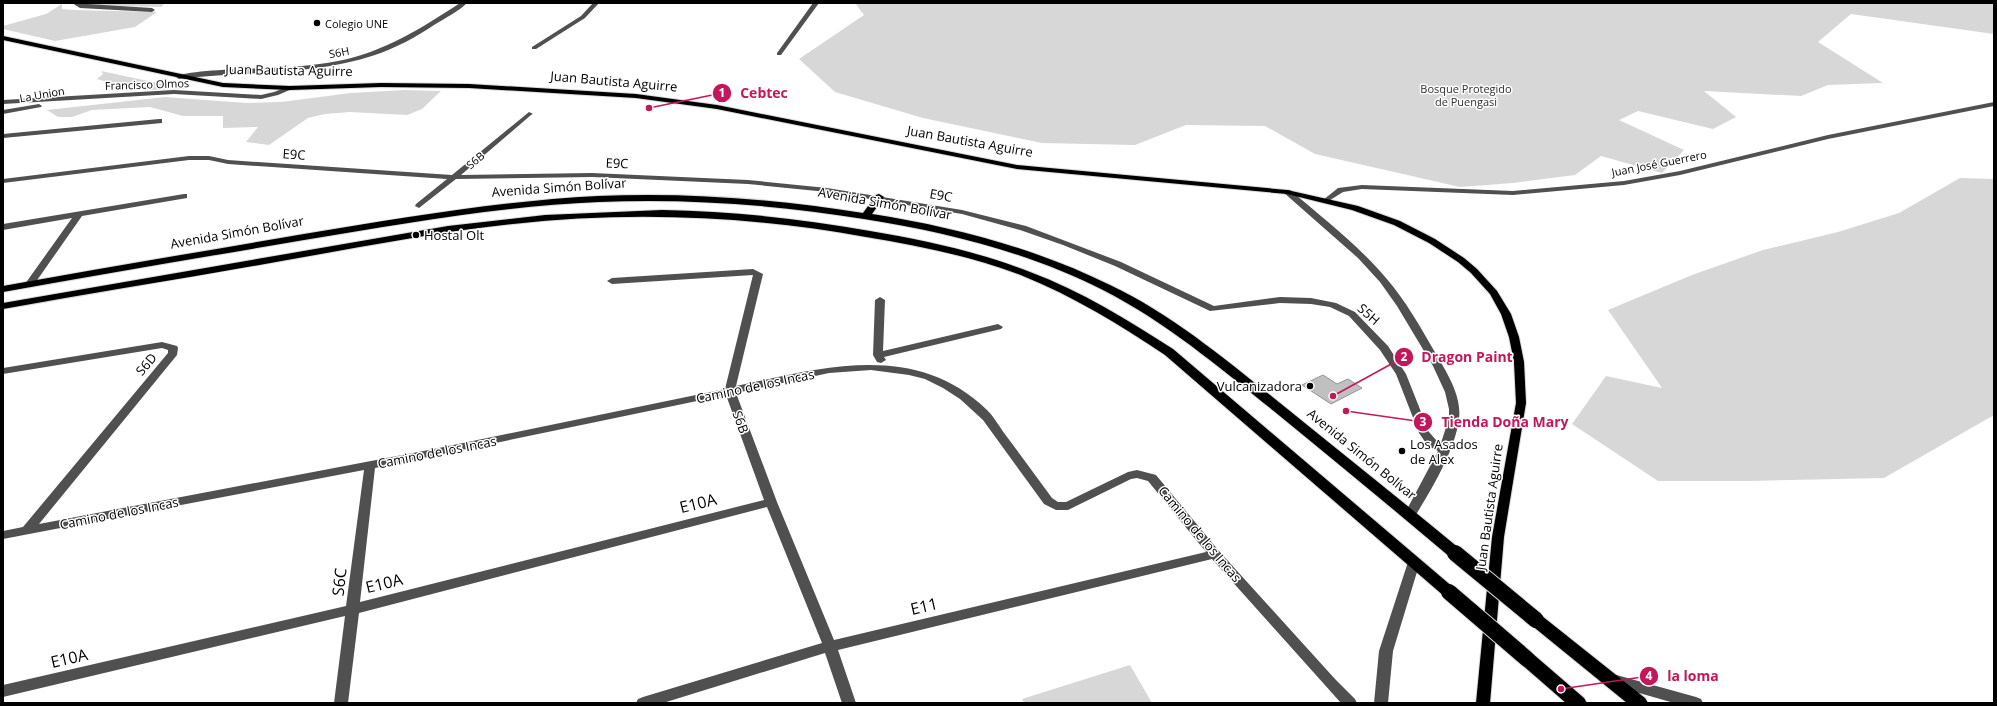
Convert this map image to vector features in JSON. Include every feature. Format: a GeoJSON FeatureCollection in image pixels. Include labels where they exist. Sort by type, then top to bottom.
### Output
{"type":"FeatureCollection","features":[{"type":"Feature","properties":{"kind":"highway"},"geometry":{"type":"LineString","coordinates":[[866,216],[879,197]]}},
{"type":"Feature","properties":{"kind":"highway","name":"Avenida Simón Bolívar"},"geometry":{"type":"LineString","coordinates":[[3,288],[405,220],[505,206],[626,198],[694,198],[786,204],[923,225],[978,238],[1031,255],[1079,274],[1139,304],[1193,339],[1639,703]]}},
{"type":"Feature","properties":{"kind":"highway"},"geometry":{"type":"LineString","coordinates":[[3,306],[380,241],[542,219],[598,215],[692,213],[790,221],[905,240],[960,252],[1027,274],[1088,302],[1130,326],[1170,352],[1578,703]]}},
{"type":"Feature","properties":{"kind":"main road","name":"Juan Bautista Aguirre"},"geometry":{"type":"LineString","coordinates":[[3,38],[179,77],[223,85],[290,88],[381,85],[469,86],[636,96],[717,107],[1017,167],[1287,192],[1327,200],[1397,223],[1432,240],[1461,260],[1474,271],[1494,293],[1506,314],[1514,337],[1519,362],[1521,403],[1498,537],[1483,703]]}},
{"type":"Feature","properties":{"kind":"street"},"geometry":{"type":"LineString","coordinates":[[75,3],[80,6],[152,10]]}},
{"type":"Feature","properties":{"kind":"street","name":"S6H"},"geometry":{"type":"LineString","coordinates":[[179,77],[203,73],[305,68],[361,58],[421,32],[464,3]]}},
{"type":"Feature","properties":{"kind":"street"},"geometry":{"type":"LineString","coordinates":[[534,48],[583,17],[596,3]]}},
{"type":"Feature","properties":{"kind":"street"},"geometry":{"type":"LineString","coordinates":[[779,54],[816,3]]}},
{"type":"Feature","properties":{"kind":"street","name":"Francisco Olmos"},"geometry":{"type":"LineString","coordinates":[[3,102],[174,92],[262,97],[276,94],[290,88]]}},
{"type":"Feature","properties":{"kind":"street","name":"La Union"},"geometry":{"type":"LineString","coordinates":[[3,112],[85,98]]}},
{"type":"Feature","properties":{"kind":"street","name":"Juan José Guerrero"},"geometry":{"type":"LineString","coordinates":[[1327,200],[1341,190],[1362,187],[1513,193],[1624,183],[1680,173],[1828,137],[1994,104]]}},
{"type":"Feature","properties":{"kind":"street","name":"S6B"},"geometry":{"type":"LineString","coordinates":[[419,206],[529,114]]}},
{"type":"Feature","properties":{"kind":"street"},"geometry":{"type":"LineString","coordinates":[[3,136],[159,121]]}},
{"type":"Feature","properties":{"kind":"street","name":"E9C"},"geometry":{"type":"LineString","coordinates":[[3,181],[189,158],[209,158],[228,162],[454,177],[535,175],[662,177],[756,183],[827,190],[879,197],[962,212],[1023,228],[1118,264],[1213,309]]}},
{"type":"Feature","properties":{"kind":"street"},"geometry":{"type":"LineString","coordinates":[[1287,192],[1361,256],[1383,280],[1409,316],[1449,389],[1454,409],[1454,419],[1444,450],[1410,515]]}},
{"type":"Feature","properties":{"kind":"street"},"geometry":{"type":"LineString","coordinates":[[3,227],[184,196]]}},
{"type":"Feature","properties":{"kind":"street"},"geometry":{"type":"LineString","coordinates":[[30,284],[79,214]]}},
{"type":"Feature","properties":{"kind":"street"},"geometry":{"type":"LineString","coordinates":[[612,281],[757,272],[758,274],[730,391]]}},
{"type":"Feature","properties":{"kind":"street"},"geometry":{"type":"LineString","coordinates":[[880,300],[878,355],[886,368]]}},
{"type":"Feature","properties":{"kind":"street","name":"S5H"},"geometry":{"type":"LineString","coordinates":[[1213,309],[1280,300],[1311,301],[1333,305],[1352,314],[1365,326],[1384,348],[1401,374],[1424,433],[1432,442],[1444,450]]}},
{"type":"Feature","properties":{"kind":"street"},"geometry":{"type":"LineString","coordinates":[[878,355],[998,327]]}},
{"type":"Feature","properties":{"kind":"street","name":"S6D"},"geometry":{"type":"LineString","coordinates":[[3,371],[162,345],[173,348],[173,353],[27,530]]}},
{"type":"Feature","properties":{"kind":"street","name":"Camino de los Incas"},"geometry":{"type":"LineString","coordinates":[[3,535],[370,465],[829,370],[860,366],[886,368],[912,372],[937,379],[962,394],[982,412],[1052,504],[1062,507],[1068,506],[1128,476],[1137,474],[1152,478],[1215,554],[1330,683],[1350,703]]}},
{"type":"Feature","properties":{"kind":"street","name":"S6B"},"geometry":{"type":"LineString","coordinates":[[730,391],[771,502],[830,646],[849,703]]}},
{"type":"Feature","properties":{"kind":"street","name":"S6C"},"geometry":{"type":"LineString","coordinates":[[341,703],[354,609],[370,465]]}},
{"type":"Feature","properties":{"kind":"street","name":"E10A"},"geometry":{"type":"LineString","coordinates":[[3,691],[354,609],[771,502]]}},
{"type":"Feature","properties":{"kind":"street","name":"E11"},"geometry":{"type":"LineString","coordinates":[[643,703],[830,646],[1215,554]]}},
{"type":"Feature","properties":{"kind":"street"},"geometry":{"type":"LineString","coordinates":[[1381,703],[1386,651],[1414,562]]}},
{"type":"Feature","properties":{"kind":"street"},"geometry":{"type":"LineString","coordinates":[[1608,679],[1696,703]]}},
{"type":"Feature","properties":{"kind":"green space"},"geometry":{"type":"Polygon","coordinates":[[[81,3],[165,3],[161,7],[86,5],[81,3]]]}},
{"type":"Feature","properties":{"kind":"green space","name":"Bosque Protegido de Puengasi"},"geometry":{"type":"Polygon","coordinates":[[[855,3],[1994,3],[1994,34],[1851,14],[1818,42],[1883,83],[1828,85],[1801,96],[1704,91],[1736,117],[1713,129],[1638,111],[1619,120],[1684,150],[1662,173],[1601,156],[1575,175],[1513,183],[1460,187],[1315,154],[1265,126],[1186,125],[1135,145],[1042,143],[923,118],[835,92],[799,59],[864,15],[855,3]]]}},
{"type":"Feature","properties":{"kind":"green space"},"geometry":{"type":"Polygon","coordinates":[[[62,4],[62,9],[157,12],[135,27],[55,41],[3,29],[3,26],[46,14],[62,4]]]}},
{"type":"Feature","properties":{"kind":"green space"},"geometry":{"type":"Polygon","coordinates":[[[101,71],[186,89],[144,90],[148,84],[107,82],[97,79],[103,74],[101,71]]]}},
{"type":"Feature","properties":{"kind":"green space"},"geometry":{"type":"Polygon","coordinates":[[[404,90],[441,91],[422,109],[407,115],[350,112],[325,114],[308,118],[269,145],[246,142],[258,127],[223,128],[223,116],[183,116],[150,107],[92,110],[72,117],[58,117],[47,110],[165,97],[247,103],[281,102],[351,93],[404,90]]]}},
{"type":"Feature","properties":{"kind":"green space"},"geometry":{"type":"Polygon","coordinates":[[[1960,178],[1994,179],[1994,415],[1884,478],[1749,481],[1658,481],[1572,424],[1606,376],[1662,388],[1608,310],[1692,275],[1763,250],[1838,232],[1899,213],[1960,178]]]}},
{"type":"Feature","properties":{"kind":"green space"},"geometry":{"type":"Polygon","coordinates":[[[1130,665],[1152,703],[1024,703],[1022,699],[1130,665]]]}},
{"type":"Feature","properties":{"kind":"building"},"geometry":{"type":"Polygon","coordinates":[[[1323,375],[1337,384],[1348,379],[1362,388],[1331,404],[1302,385],[1323,375]]]}},
{"type":"Feature","properties":{"kind":"place","name":"Colegio UNE"},"geometry":{"type":"Point","coordinates":[317,23]}},
{"type":"Feature","properties":{"kind":"place","name":"Cebtec"},"geometry":{"type":"Point","coordinates":[649,108]}},
{"type":"Feature","properties":{"kind":"place","name":"Hostal Olt"},"geometry":{"type":"Point","coordinates":[416,235]}},
{"type":"Feature","properties":{"kind":"place","name":"Vulcanizadora"},"geometry":{"type":"Point","coordinates":[1310,386]}},
{"type":"Feature","properties":{"kind":"place","name":"Dragon Paint"},"geometry":{"type":"Point","coordinates":[1333,396]}},
{"type":"Feature","properties":{"kind":"place","name":"Tienda Doña Mary"},"geometry":{"type":"Point","coordinates":[1346,411]}},
{"type":"Feature","properties":{"kind":"place","name":"Los Asados de Alex"},"geometry":{"type":"Point","coordinates":[1402,451]}},
{"type":"Feature","properties":{"kind":"place","name":"la loma"},"geometry":{"type":"Point","coordinates":[1561,689]}}]}
